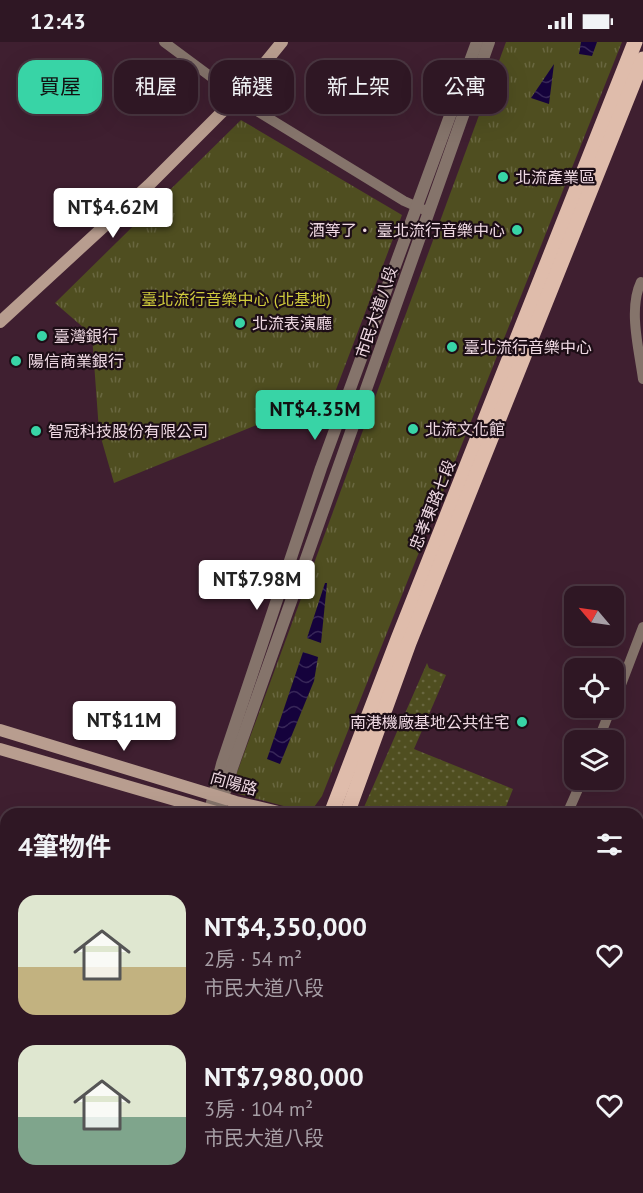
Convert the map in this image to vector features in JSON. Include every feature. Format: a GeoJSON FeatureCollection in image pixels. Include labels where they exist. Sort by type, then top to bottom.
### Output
{"type":"FeatureCollection","features":[{"type":"Feature","properties":{"kind":"main road"},"geometry":{"type":"LineString","coordinates":[[267,60],[282,42]]}},
{"type":"Feature","properties":{"kind":"main road","name":"忠孝東路七段"},"geometry":{"type":"LineString","coordinates":[[333,808],[402,628],[635,42]]}},
{"type":"Feature","properties":{"kind":"main road","name":"忠孝東路七段"},"geometry":{"type":"LineString","coordinates":[[349,808],[413,632],[643,59]]}},
{"type":"Feature","properties":{"kind":"main road"},"geometry":{"type":"LineString","coordinates":[[0,322],[150,185],[220,114]]}},
{"type":"Feature","properties":{"kind":"main road","name":"向陽路"},"geometry":{"type":"LineString","coordinates":[[0,730],[264,808]]}},
{"type":"Feature","properties":{"kind":"main road","name":"向陽路"},"geometry":{"type":"LineString","coordinates":[[0,748],[196,808]]}},
{"type":"Feature","properties":{"kind":"street"},"geometry":{"type":"LineString","coordinates":[[164,42],[210,77]]}},
{"type":"Feature","properties":{"kind":"street","name":"市民大道八段"},"geometry":{"type":"LineString","coordinates":[[217,808],[219,796],[423,210],[477,42]]}},
{"type":"Feature","properties":{"kind":"street","name":"市民大道八段"},"geometry":{"type":"LineString","coordinates":[[423,210],[489,42]]}},
{"type":"Feature","properties":{"kind":"street"},"geometry":{"type":"LineString","coordinates":[[265,114],[423,210]]}},
{"type":"Feature","properties":{"kind":"street"},"geometry":{"type":"LineString","coordinates":[[641,282],[636,291],[635,308],[643,379]]}},
{"type":"Feature","properties":{"kind":"street"},"geometry":{"type":"LineString","coordinates":[[624,677],[643,627]]}},
{"type":"Feature","properties":{"kind":"street"},"geometry":{"type":"LineString","coordinates":[[570,808],[578,790]]}},
{"type":"Feature","properties":{"kind":"green space"},"geometry":{"type":"Polygon","coordinates":[[[506,42],[622,42],[322,796],[313,808],[291,808],[239,794],[232,786],[479,114],[507,114],[507,60],[499,60],[506,42]]]}},
{"type":"Feature","properties":{"kind":"green space","name":"臺北流行音樂中心 (北基地)"},"geometry":{"type":"Polygon","coordinates":[[[241,120],[402,215],[320,432],[284,414],[114,483],[99,431],[92,335],[55,303],[241,120]]]}},
{"type":"Feature","properties":{"kind":"green space"},"geometry":{"type":"Polygon","coordinates":[[[427,663],[429,668],[446,675],[414,749],[513,789],[505,808],[364,808],[427,663]]]}},
{"type":"Feature","properties":{"kind":"water"},"geometry":{"type":"Polygon","coordinates":[[[581,42],[597,42],[592,56],[579,54],[581,42]]]}},
{"type":"Feature","properties":{"kind":"water"},"geometry":{"type":"Polygon","coordinates":[[[554,64],[549,104],[531,98],[554,64]]]}},
{"type":"Feature","properties":{"kind":"water"},"geometry":{"type":"Polygon","coordinates":[[[325,583],[327,583],[321,643],[307,638],[325,583]]]}},
{"type":"Feature","properties":{"kind":"water"},"geometry":{"type":"Polygon","coordinates":[[[303,652],[318,657],[314,681],[280,764],[267,759],[303,652]]]}},
{"type":"Feature","properties":{"kind":"place","name":"北流產業區"},"geometry":{"type":"Point","coordinates":[503,177]}},
{"type":"Feature","properties":{"kind":"place","name":"酒等了・ 臺北流行音樂中心"},"geometry":{"type":"Point","coordinates":[517,230]}},
{"type":"Feature","properties":{"kind":"place","name":"北流表演廳"},"geometry":{"type":"Point","coordinates":[240,323]}},
{"type":"Feature","properties":{"kind":"place","name":"臺灣銀行"},"geometry":{"type":"Point","coordinates":[42,336]}},
{"type":"Feature","properties":{"kind":"place","name":"臺北流行音樂中心"},"geometry":{"type":"Point","coordinates":[452,347]}},
{"type":"Feature","properties":{"kind":"place","name":"陽信商業銀行"},"geometry":{"type":"Point","coordinates":[16,361]}},
{"type":"Feature","properties":{"kind":"place","name":"北流文化館"},"geometry":{"type":"Point","coordinates":[413,429]}},
{"type":"Feature","properties":{"kind":"place","name":"智冠科技股份有限公司"},"geometry":{"type":"Point","coordinates":[36,431]}},
{"type":"Feature","properties":{"kind":"place","name":"南港機廠基地公共住宅"},"geometry":{"type":"Point","coordinates":[522,722]}}]}
